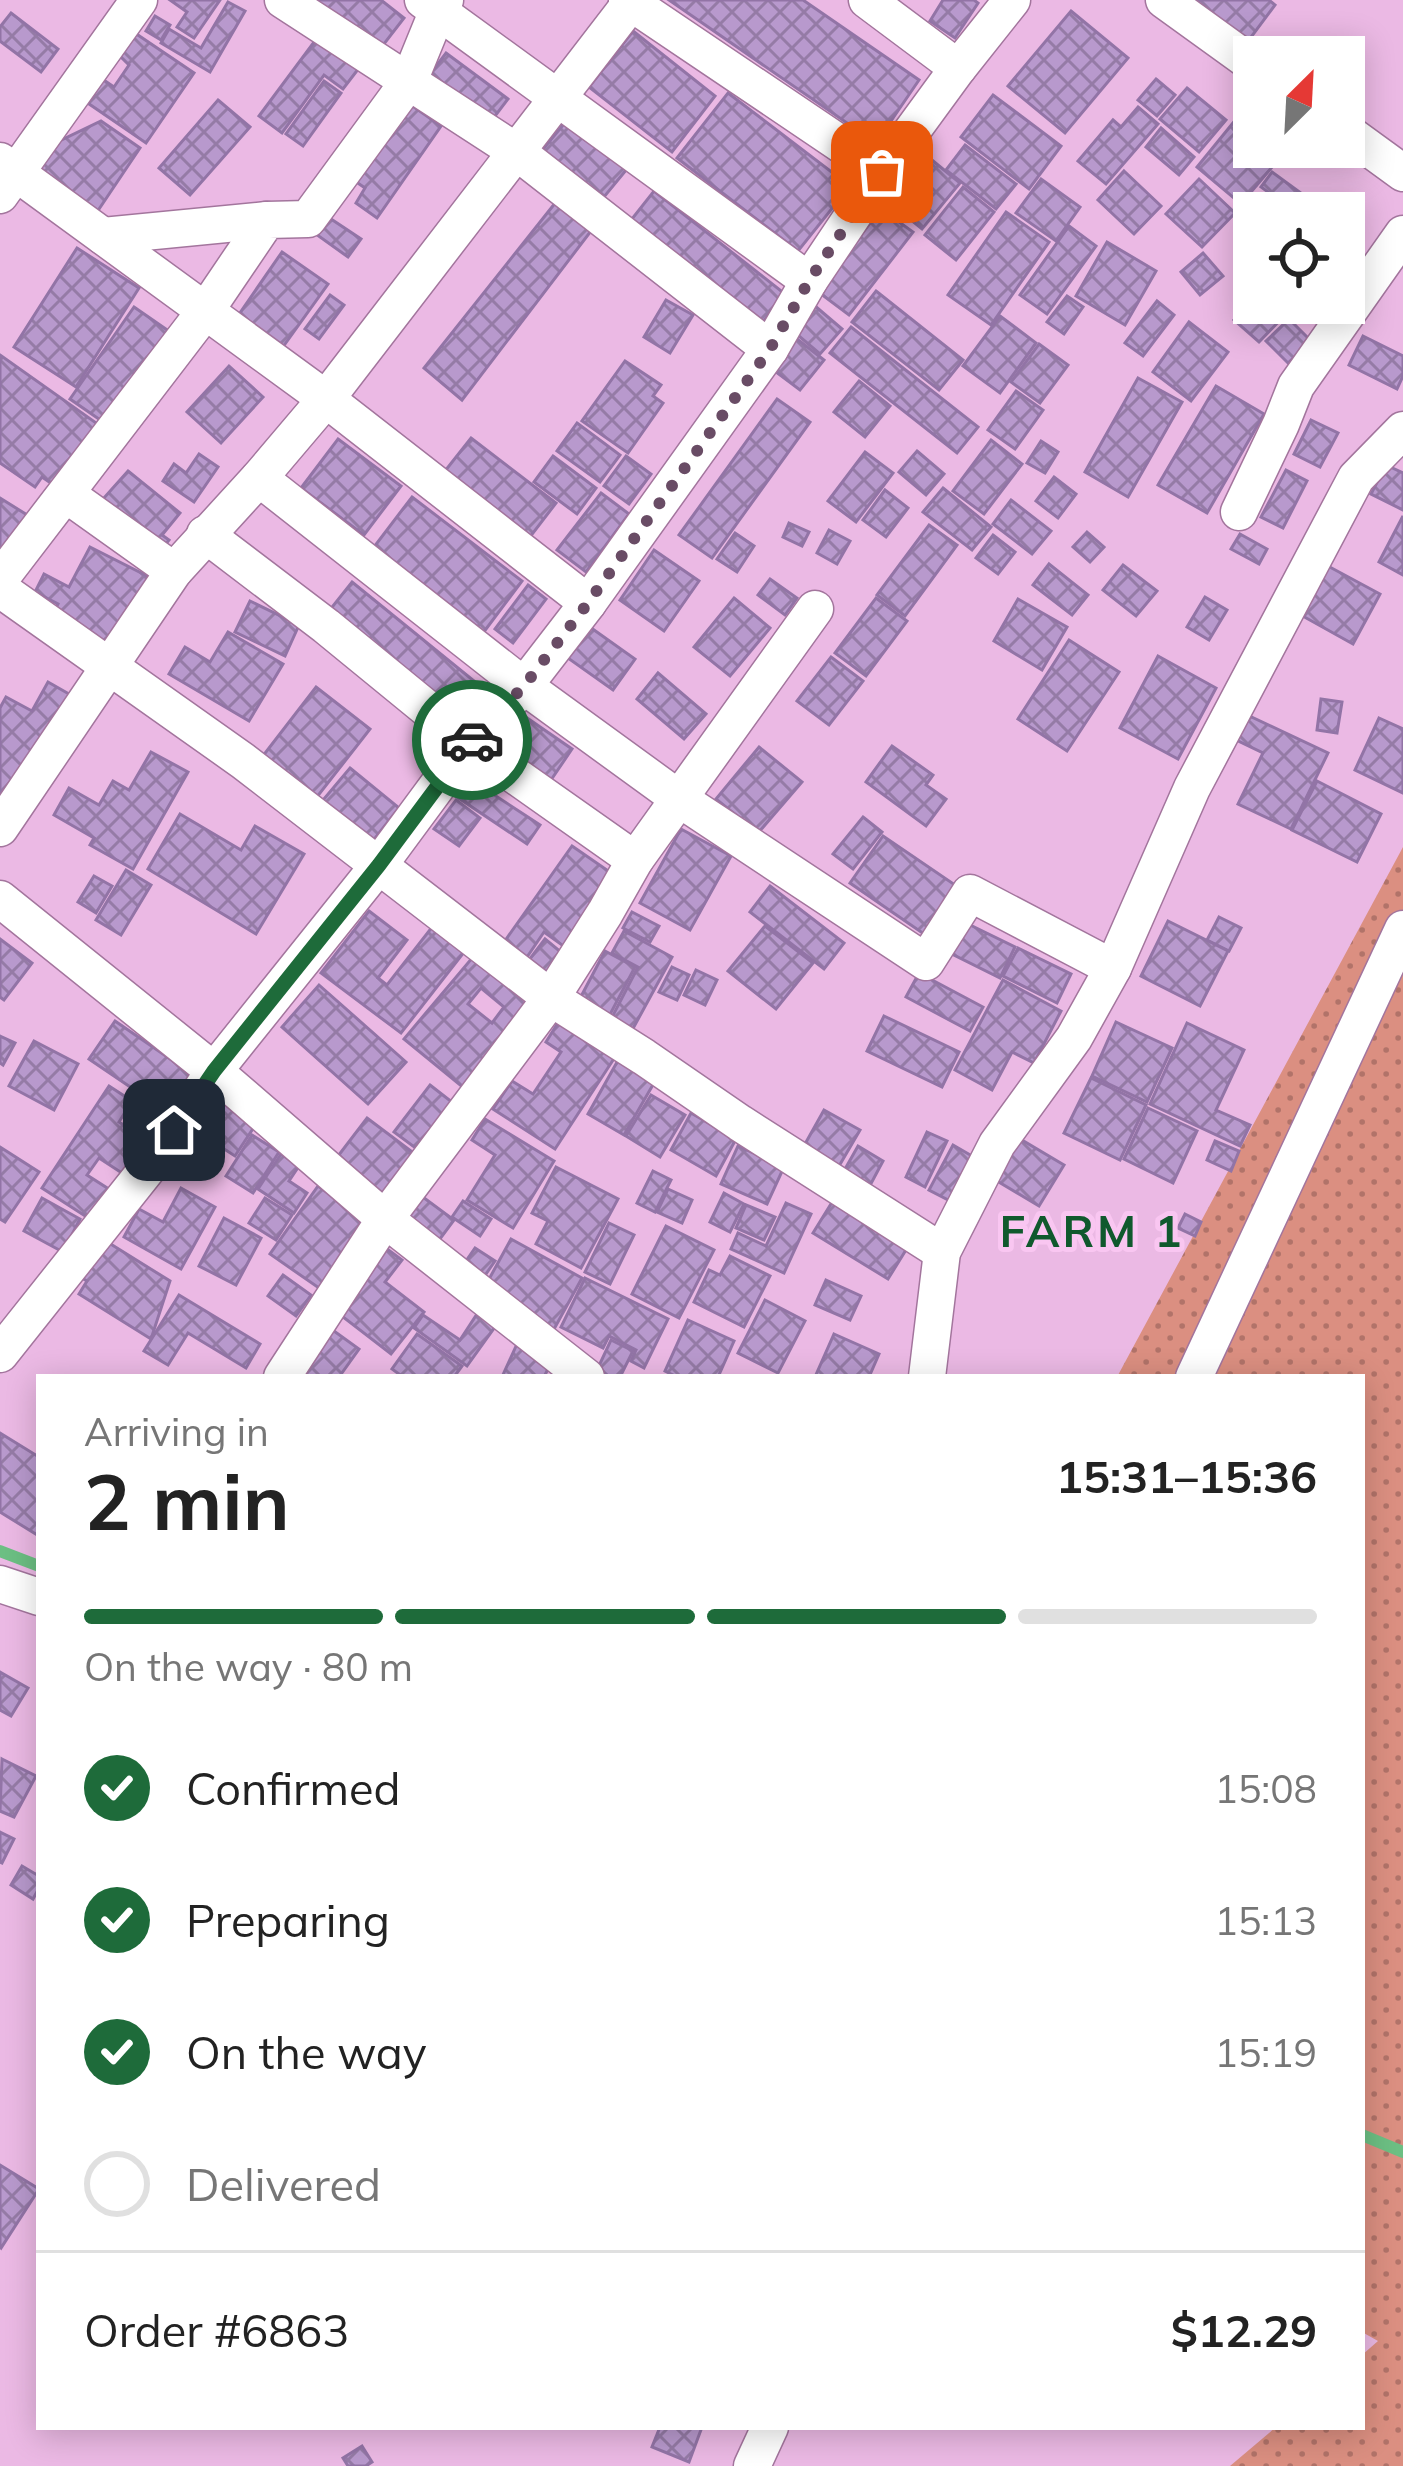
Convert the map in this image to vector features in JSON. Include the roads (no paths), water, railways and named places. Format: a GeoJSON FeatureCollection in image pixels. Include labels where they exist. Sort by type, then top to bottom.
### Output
{"type":"FeatureCollection","features":[{"type":"Feature","properties":{"kind":"street"},"geometry":{"type":"LineString","coordinates":[[140,0],[5,177],[103,236],[206,310],[588,603]]}},
{"type":"Feature","properties":{"kind":"street"},"geometry":{"type":"LineString","coordinates":[[283,0],[517,152],[770,349]]}},
{"type":"Feature","properties":{"kind":"street"},"geometry":{"type":"LineString","coordinates":[[867,0],[958,68]]}},
{"type":"Feature","properties":{"kind":"street"},"geometry":{"type":"LineString","coordinates":[[0,1354],[155,1159],[214,1071],[379,865],[469,743],[524,686],[588,603],[770,349],[882,172],[1012,0]]}},
{"type":"Feature","properties":{"kind":"street"},"geometry":{"type":"LineString","coordinates":[[1164,0],[1233,50]]}},
{"type":"Feature","properties":{"kind":"street"},"geometry":{"type":"LineString","coordinates":[[0,828],[174,571],[326,399],[630,1],[882,172]]}},
{"type":"Feature","properties":{"kind":"street"},"geometry":{"type":"LineString","coordinates":[[103,236],[308,219],[409,81],[435,4],[809,281]]}},
{"type":"Feature","properties":{"kind":"street"},"geometry":{"type":"LineString","coordinates":[[1365,145],[1403,173]]}},
{"type":"Feature","properties":{"kind":"street"},"geometry":{"type":"LineString","coordinates":[[0,579],[206,310],[267,220]]}},
{"type":"Feature","properties":{"kind":"street"},"geometry":{"type":"LineString","coordinates":[[1239,512],[1295,386],[1403,234]]}},
{"type":"Feature","properties":{"kind":"street"},"geometry":{"type":"LineString","coordinates":[[927,1374],[942,1252],[997,1144],[1074,1038],[1113,968],[1192,788],[1356,478],[1403,430]]}},
{"type":"Feature","properties":{"kind":"street"},"geometry":{"type":"LineString","coordinates":[[259,478],[524,686],[678,798],[926,962],[970,893],[1113,968]]}},
{"type":"Feature","properties":{"kind":"street"},"geometry":{"type":"LineString","coordinates":[[66,494],[174,571]]}},
{"type":"Feature","properties":{"kind":"street"},"geometry":{"type":"LineString","coordinates":[[205,534],[469,743],[635,860]]}},
{"type":"Feature","properties":{"kind":"street"},"geometry":{"type":"LineString","coordinates":[[0,589],[243,760],[551,998],[942,1252]]}},
{"type":"Feature","properties":{"kind":"street"},"geometry":{"type":"LineString","coordinates":[[284,1374],[385,1219],[551,998],[635,860],[815,609]]}},
{"type":"Feature","properties":{"kind":"street"},"geometry":{"type":"LineString","coordinates":[[0,899],[214,1071],[385,1219],[582,1374]]}},
{"type":"Feature","properties":{"kind":"street"},"geometry":{"type":"LineString","coordinates":[[1196,1374],[1403,929]]}},
{"type":"Feature","properties":{"kind":"street"},"geometry":{"type":"LineString","coordinates":[[0,1584],[36,1596]]}},
{"type":"Feature","properties":{"kind":"street"},"geometry":{"type":"LineString","coordinates":[[752,2466],[769,2430]]}},
{"type":"Feature","properties":{"kind":"waterway"},"geometry":{"type":"LineString","coordinates":[[0,1551],[36,1565]]}},
{"type":"Feature","properties":{"kind":"waterway"},"geometry":{"type":"LineString","coordinates":[[1365,2136],[1403,2152]]}},
{"type":"Feature","properties":{"kind":"district","name":"FARM 1"},"geometry":{"type":"Point","coordinates":[1092,1230]}}]}
